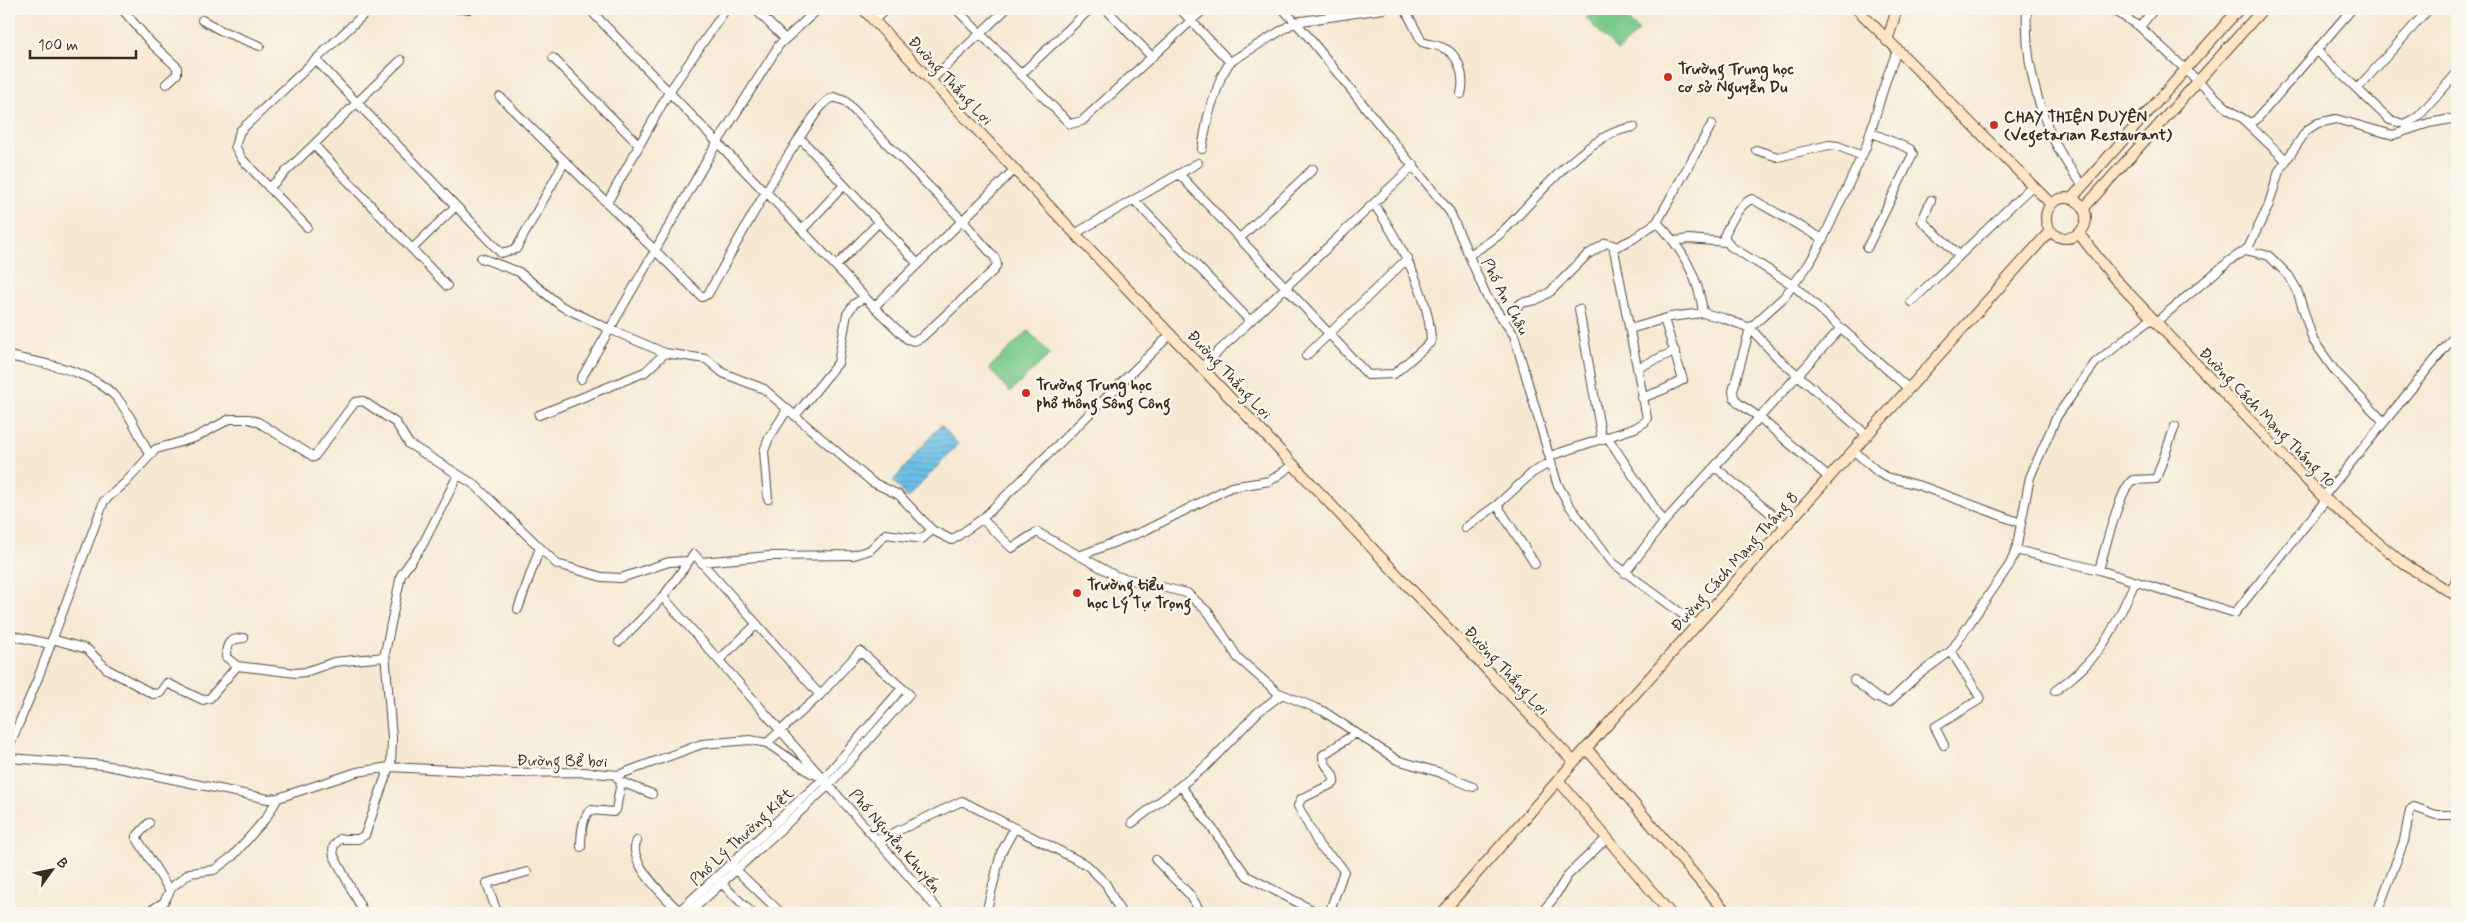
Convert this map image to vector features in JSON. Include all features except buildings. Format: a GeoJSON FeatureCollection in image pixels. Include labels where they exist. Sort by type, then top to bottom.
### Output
{"type":"FeatureCollection","features":[{"type":"Feature","properties":{"kind":"street"},"geometry":{"type":"LineString","coordinates":[[122,9],[152,44],[177,67],[177,74],[166,84]]}},
{"type":"Feature","properties":{"kind":"street"},"geometry":{"type":"LineString","coordinates":[[458,9],[469,9]]}},
{"type":"Feature","properties":{"kind":"street"},"geometry":{"type":"LineString","coordinates":[[607,203],[669,92],[726,9]]}},
{"type":"Feature","properties":{"kind":"street"},"geometry":{"type":"LineString","coordinates":[[754,9],[785,40]]}},
{"type":"Feature","properties":{"kind":"street"},"geometry":{"type":"LineString","coordinates":[[581,379],[717,142],[779,45],[818,9]]}},
{"type":"Feature","properties":{"kind":"street","name":"Đường Thắng Lợi"},"geometry":{"type":"LineString","coordinates":[[863,9],[1172,334],[1574,762]]}},
{"type":"Feature","properties":{"kind":"street"},"geometry":{"type":"LineString","coordinates":[[874,20],[886,9]]}},
{"type":"Feature","properties":{"kind":"street"},"geometry":{"type":"LineString","coordinates":[[956,9],[1070,124],[1082,121],[1204,9]]}},
{"type":"Feature","properties":{"kind":"street"},"geometry":{"type":"LineString","coordinates":[[931,80],[979,32],[1006,9]]}},
{"type":"Feature","properties":{"kind":"street"},"geometry":{"type":"LineString","coordinates":[[1020,75],[1090,9]]}},
{"type":"Feature","properties":{"kind":"street"},"geometry":{"type":"LineString","coordinates":[[1106,9],[1152,57]]}},
{"type":"Feature","properties":{"kind":"street"},"geometry":{"type":"LineString","coordinates":[[1180,9],[1230,62]]}},
{"type":"Feature","properties":{"kind":"street","name":"Phố An Châu"},"geometry":{"type":"LineString","coordinates":[[1282,9],[1295,22],[1414,165],[1450,212],[1487,297],[1504,320],[1517,343],[1557,483],[1569,505],[1606,555],[1625,573],[1697,625]]}},
{"type":"Feature","properties":{"kind":"street"},"geometry":{"type":"LineString","coordinates":[[1202,149],[1208,116],[1221,77],[1230,62],[1295,22],[1383,9]]}},
{"type":"Feature","properties":{"kind":"street"},"geometry":{"type":"LineString","coordinates":[[1406,9],[1422,42],[1443,47],[1455,58],[1462,77],[1461,94]]}},
{"type":"Feature","properties":{"kind":"street"},"geometry":{"type":"LineString","coordinates":[[1857,9],[2051,204]]}},
{"type":"Feature","properties":{"kind":"street"},"geometry":{"type":"LineString","coordinates":[[1887,41],[1897,9]]}},
{"type":"Feature","properties":{"kind":"street"},"geometry":{"type":"LineString","coordinates":[[2026,9],[2026,40],[2041,105],[2063,159],[2083,185]]}},
{"type":"Feature","properties":{"kind":"street"},"geometry":{"type":"LineString","coordinates":[[2112,9],[2140,27],[2286,160]]}},
{"type":"Feature","properties":{"kind":"street"},"geometry":{"type":"LineString","coordinates":[[2140,27],[2154,9]]}},
{"type":"Feature","properties":{"kind":"street"},"geometry":{"type":"LineString","coordinates":[[2072,198],[2239,9]]}},
{"type":"Feature","properties":{"kind":"street"},"geometry":{"type":"LineString","coordinates":[[2084,208],[2263,9]]}},
{"type":"Feature","properties":{"kind":"street"},"geometry":{"type":"LineString","coordinates":[[2246,122],[2250,123],[2256,120],[2352,9]]}},
{"type":"Feature","properties":{"kind":"street"},"geometry":{"type":"LineString","coordinates":[[2358,89],[2429,9]]}},
{"type":"Feature","properties":{"kind":"street"},"geometry":{"type":"LineString","coordinates":[[500,97],[702,298],[708,294],[766,192],[800,138],[824,103],[834,96],[840,97],[962,221],[995,258],[997,264],[994,270],[921,338],[914,341],[906,339],[865,298],[766,192],[594,14]]}},
{"type":"Feature","properties":{"kind":"street"},"geometry":{"type":"LineString","coordinates":[[307,227],[242,159],[235,146],[240,132],[362,16]]}},
{"type":"Feature","properties":{"kind":"street"},"geometry":{"type":"LineString","coordinates":[[202,20],[222,31],[260,46]]}},
{"type":"Feature","properties":{"kind":"street"},"geometry":{"type":"LineString","coordinates":[[2316,50],[2390,120],[2405,124],[2418,117],[2457,72]]}},
{"type":"Feature","properties":{"kind":"street"},"geometry":{"type":"LineString","coordinates":[[1828,477],[1759,417],[1738,403],[1733,391],[1750,328],[1793,285],[1809,264],[1823,239],[1872,133],[1887,77],[1897,51]]}},
{"type":"Feature","properties":{"kind":"street"},"geometry":{"type":"LineString","coordinates":[[553,58],[639,145]]}},
{"type":"Feature","properties":{"kind":"street"},"geometry":{"type":"LineString","coordinates":[[316,60],[502,253],[516,249],[564,161]]}},
{"type":"Feature","properties":{"kind":"street"},"geometry":{"type":"LineString","coordinates":[[269,188],[401,60]]}},
{"type":"Feature","properties":{"kind":"street"},"geometry":{"type":"LineString","coordinates":[[1854,680],[1876,698],[1889,702],[1918,675],[1951,651],[2010,564],[2016,550],[2034,465],[2057,416],[2095,363],[2246,250],[2268,207],[2277,176],[2307,130],[2329,119],[2393,135],[2429,123],[2457,118]]}},
{"type":"Feature","properties":{"kind":"street"},"geometry":{"type":"LineString","coordinates":[[1614,248],[1633,239],[1657,222],[1712,124]]}},
{"type":"Feature","properties":{"kind":"street"},"geometry":{"type":"LineString","coordinates":[[1469,255],[1500,234],[1594,143],[1622,128],[1634,127]]}},
{"type":"Feature","properties":{"kind":"street"},"geometry":{"type":"LineString","coordinates":[[1867,248],[1913,154],[1910,149],[1872,133]]}},
{"type":"Feature","properties":{"kind":"street"},"geometry":{"type":"LineString","coordinates":[[800,138],[918,264]]}},
{"type":"Feature","properties":{"kind":"street"},"geometry":{"type":"LineString","coordinates":[[314,144],[447,286]]}},
{"type":"Feature","properties":{"kind":"street"},"geometry":{"type":"LineString","coordinates":[[1756,150],[1778,157],[1829,145],[1838,146],[1862,156]]}},
{"type":"Feature","properties":{"kind":"street"},"geometry":{"type":"LineString","coordinates":[[1076,233],[1198,163]]}},
{"type":"Feature","properties":{"kind":"street"},"geometry":{"type":"LineString","coordinates":[[1202,367],[1414,165]]}},
{"type":"Feature","properties":{"kind":"street"},"geometry":{"type":"LineString","coordinates":[[1240,238],[1313,169]]}},
{"type":"Feature","properties":{"kind":"street"},"geometry":{"type":"LineString","coordinates":[[874,307],[1016,170]]}},
{"type":"Feature","properties":{"kind":"street"},"geometry":{"type":"LineString","coordinates":[[1179,174],[1368,374],[1394,374],[1431,342],[1431,328],[1408,258],[1374,204]]}},
{"type":"Feature","properties":{"kind":"street"},"geometry":{"type":"LineString","coordinates":[[802,230],[844,185]]}},
{"type":"Feature","properties":{"kind":"street"},"geometry":{"type":"LineString","coordinates":[[1911,302],[2032,186]]}},
{"type":"Feature","properties":{"kind":"street"},"geometry":{"type":"LineString","coordinates":[[2072,198],[2084,208],[2086,222],[2079,234],[2064,239],[2050,231],[2046,217],[2051,204],[2058,199],[2072,198]]}},
{"type":"Feature","properties":{"kind":"street"},"geometry":{"type":"LineString","coordinates":[[1726,242],[1726,232],[1748,200],[1752,199],[1823,239]]}},
{"type":"Feature","properties":{"kind":"street"},"geometry":{"type":"LineString","coordinates":[[1134,200],[1250,321]]}},
{"type":"Feature","properties":{"kind":"street"},"geometry":{"type":"LineString","coordinates":[[1931,200],[1922,221],[1959,254]]}},
{"type":"Feature","properties":{"kind":"street"},"geometry":{"type":"LineString","coordinates":[[412,249],[456,206]]}},
{"type":"Feature","properties":{"kind":"street"},"geometry":{"type":"LineString","coordinates":[[836,266],[879,222]]}},
{"type":"Feature","properties":{"kind":"street"},"geometry":{"type":"LineString","coordinates":[[1657,222],[1675,241],[1697,281],[1703,313]]}},
{"type":"Feature","properties":{"kind":"street","name":"Đường Cách Mạng Tháng 8"},"geometry":{"type":"LineString","coordinates":[[1442,913],[1586,748],[2050,231]]}},
{"type":"Feature","properties":{"kind":"street","name":"Đường Cách Mạng Tháng 10"},"geometry":{"type":"LineString","coordinates":[[2079,234],[2114,278],[2325,499],[2404,564],[2454,594]]}},
{"type":"Feature","properties":{"kind":"street"},"geometry":{"type":"LineString","coordinates":[[1675,241],[1688,239],[1726,242],[1793,285],[1909,389]]}},
{"type":"Feature","properties":{"kind":"street"},"geometry":{"type":"LineString","coordinates":[[1465,528],[1497,504],[1550,459],[1605,439],[1645,422],[1647,418],[1613,244],[1606,242],[1593,250],[1550,292],[1536,300],[1521,303],[1504,320]]}},
{"type":"Feature","properties":{"kind":"street"},"geometry":{"type":"LineString","coordinates":[[2246,250],[2269,256],[2289,276],[2297,290],[2313,340],[2340,376],[2384,422]]}},
{"type":"Feature","properties":{"kind":"street"},"geometry":{"type":"LineString","coordinates":[[481,258],[519,272],[561,306],[610,329],[665,353],[706,359],[723,373],[764,389],[872,482],[898,495],[932,530],[952,540],[982,519],[1172,334]]}},
{"type":"Feature","properties":{"kind":"street"},"geometry":{"type":"LineString","coordinates":[[1306,356],[1408,258]]}},
{"type":"Feature","properties":{"kind":"street"},"geometry":{"type":"LineString","coordinates":[[795,416],[838,363],[847,314],[854,304],[865,298]]}},
{"type":"Feature","properties":{"kind":"street"},"geometry":{"type":"LineString","coordinates":[[1579,309],[1605,439],[1664,522]]}},
{"type":"Feature","properties":{"kind":"street"},"geometry":{"type":"LineString","coordinates":[[1630,329],[1664,318],[1703,313],[1750,328],[1778,358],[1799,374],[1867,435]]}},
{"type":"Feature","properties":{"kind":"street"},"geometry":{"type":"LineString","coordinates":[[1642,398],[1682,382],[1675,351],[1664,318]]}},
{"type":"Feature","properties":{"kind":"street"},"geometry":{"type":"LineString","coordinates":[[1625,573],[1664,522],[1840,329]]}},
{"type":"Feature","properties":{"kind":"street"},"geometry":{"type":"LineString","coordinates":[[2016,550],[2099,570],[2196,599],[2235,613],[2384,422],[2457,333]]}},
{"type":"Feature","properties":{"kind":"street"},"geometry":{"type":"LineString","coordinates":[[1637,368],[1675,351]]}},
{"type":"Feature","properties":{"kind":"street"},"geometry":{"type":"LineString","coordinates":[[539,415],[645,372],[665,353]]}},
{"type":"Feature","properties":{"kind":"street"},"geometry":{"type":"LineString","coordinates":[[9,356],[68,369],[104,388],[123,407],[149,454]]}},
{"type":"Feature","properties":{"kind":"street"},"geometry":{"type":"LineString","coordinates":[[9,747],[104,501],[125,483],[149,454],[162,446],[194,438],[214,426],[239,418],[258,422],[314,457],[359,400],[363,401],[396,424],[409,444],[483,492],[539,550],[556,564],[612,578],[629,576],[669,562],[688,561]]}},
{"type":"Feature","properties":{"kind":"street"},"geometry":{"type":"LineString","coordinates":[[768,498],[764,451],[766,444],[788,410]]}},
{"type":"Feature","properties":{"kind":"street"},"geometry":{"type":"LineString","coordinates":[[2099,570],[2116,512],[2127,485],[2132,480],[2156,479],[2175,426]]}},
{"type":"Feature","properties":{"kind":"street"},"geometry":{"type":"LineString","coordinates":[[1853,450],[1879,473],[1887,477],[1921,486],[2021,523]]}},
{"type":"Feature","properties":{"kind":"street"},"geometry":{"type":"LineString","coordinates":[[1079,556],[1144,531],[1231,487],[1270,481],[1294,464]]}},
{"type":"Feature","properties":{"kind":"street"},"geometry":{"type":"LineString","coordinates":[[1715,467],[1786,526]]}},
{"type":"Feature","properties":{"kind":"street"},"geometry":{"type":"LineString","coordinates":[[364,913],[332,850],[334,844],[340,839],[358,840],[365,835],[390,767],[392,738],[385,658],[401,575],[422,546],[458,475]]}},
{"type":"Feature","properties":{"kind":"street"},"geometry":{"type":"LineString","coordinates":[[1497,504],[1535,564]]}},
{"type":"Feature","properties":{"kind":"street"},"geometry":{"type":"LineString","coordinates":[[982,519],[1012,548],[1037,532],[1124,579],[1173,588],[1187,594],[1208,613],[1238,658],[1281,695],[1323,710],[1397,760],[1438,772],[1473,787]]}},
{"type":"Feature","properties":{"kind":"street"},"geometry":{"type":"LineString","coordinates":[[701,562],[769,556],[854,555],[870,550],[886,534],[922,539],[932,530]]}},
{"type":"Feature","properties":{"kind":"street"},"geometry":{"type":"LineString","coordinates":[[518,609],[539,550]]}},
{"type":"Feature","properties":{"kind":"street"},"geometry":{"type":"LineString","coordinates":[[619,642],[663,597],[694,554],[820,695]]}},
{"type":"Feature","properties":{"kind":"street"},"geometry":{"type":"LineString","coordinates":[[2454,594],[2457,577]]}},
{"type":"Feature","properties":{"kind":"street"},"geometry":{"type":"LineString","coordinates":[[2055,691],[2074,677],[2101,650],[2113,630],[2135,582]]}},
{"type":"Feature","properties":{"kind":"street","name":"Phố Nguyễn Khuyến"},"geometry":{"type":"LineString","coordinates":[[663,597],[941,913]]}},
{"type":"Feature","properties":{"kind":"street"},"geometry":{"type":"LineString","coordinates":[[719,660],[757,624]]}},
{"type":"Feature","properties":{"kind":"street"},"geometry":{"type":"LineString","coordinates":[[9,635],[51,641],[87,649],[108,669],[152,694],[160,693],[167,683],[199,699],[207,700],[237,666]]}},
{"type":"Feature","properties":{"kind":"street"},"geometry":{"type":"LineString","coordinates":[[244,638],[228,642],[226,657],[237,666],[305,672],[334,662],[385,658]]}},
{"type":"Feature","properties":{"kind":"street"},"geometry":{"type":"LineString","coordinates":[[824,778],[811,773],[767,743],[820,695],[860,651],[902,688]]}},
{"type":"Feature","properties":{"kind":"street"},"geometry":{"type":"LineString","coordinates":[[1944,745],[1935,727],[1979,700],[1980,697],[1951,651]]}},
{"type":"Feature","properties":{"kind":"street","name":"Phố Lý Thường Kiệt"},"geometry":{"type":"LineString","coordinates":[[689,913],[733,867],[824,778],[902,688],[909,694],[829,785],[733,867]]}},
{"type":"Feature","properties":{"kind":"street"},"geometry":{"type":"LineString","coordinates":[[1132,823],[1218,756],[1258,712],[1281,695]]}},
{"type":"Feature","properties":{"kind":"street"},"geometry":{"type":"LineString","coordinates":[[1328,913],[1344,871],[1320,847],[1298,806],[1301,799],[1334,783],[1334,776],[1322,759],[1323,755],[1356,733]]}},
{"type":"Feature","properties":{"kind":"street","name":"Đường Bể bơi"},"geometry":{"type":"LineString","coordinates":[[278,798],[357,772],[390,767],[511,772],[583,772],[619,779],[702,744],[750,740],[767,743]]}},
{"type":"Feature","properties":{"kind":"street"},"geometry":{"type":"LineString","coordinates":[[1586,748],[1726,913]]}},
{"type":"Feature","properties":{"kind":"street"},"geometry":{"type":"LineString","coordinates":[[9,758],[104,765],[214,786],[262,798],[278,798]]}},
{"type":"Feature","properties":{"kind":"street"},"geometry":{"type":"LineString","coordinates":[[581,847],[581,834],[587,812],[591,810],[613,812],[617,808],[619,779],[652,794]]}},
{"type":"Feature","properties":{"kind":"street"},"geometry":{"type":"LineString","coordinates":[[1558,780],[1670,913]]}},
{"type":"Feature","properties":{"kind":"street"},"geometry":{"type":"LineString","coordinates":[[1181,786],[1247,876],[1318,913]]}},
{"type":"Feature","properties":{"kind":"street"},"geometry":{"type":"LineString","coordinates":[[147,913],[164,902],[175,883],[190,873],[214,870],[227,861],[266,818],[278,798]]}},
{"type":"Feature","properties":{"kind":"street"},"geometry":{"type":"LineString","coordinates":[[878,840],[957,801],[968,803],[1014,829],[1088,865],[1106,884],[1121,913]]}},
{"type":"Feature","properties":{"kind":"street"},"geometry":{"type":"LineString","coordinates":[[2377,913],[2404,842],[2410,810],[2414,807],[2441,816],[2457,815]]}},
{"type":"Feature","properties":{"kind":"street"},"geometry":{"type":"LineString","coordinates":[[149,823],[136,837],[170,890]]}},
{"type":"Feature","properties":{"kind":"street"},"geometry":{"type":"LineString","coordinates":[[986,913],[1001,853],[1014,829]]}},
{"type":"Feature","properties":{"kind":"street"},"geometry":{"type":"LineString","coordinates":[[1541,913],[1568,876],[1606,839]]}},
{"type":"Feature","properties":{"kind":"street"},"geometry":{"type":"LineString","coordinates":[[637,841],[635,850],[645,873],[678,912]]}},
{"type":"Feature","properties":{"kind":"street"},"geometry":{"type":"LineString","coordinates":[[1156,860],[1191,896],[1201,913]]}},
{"type":"Feature","properties":{"kind":"street"},"geometry":{"type":"LineString","coordinates":[[733,867],[781,913]]}},
{"type":"Feature","properties":{"kind":"street"},"geometry":{"type":"LineString","coordinates":[[497,913],[488,882],[527,872]]}},
{"type":"Feature","properties":{"kind":"street"},"geometry":{"type":"LineString","coordinates":[[719,881],[752,913]]}},
{"type":"Feature","properties":{"kind":"street","name":"Phố Lý Thường Kiệt"},"geometry":{"type":"LineString","coordinates":[[678,912],[719,881]]}},
{"type":"Feature","properties":{"kind":"green space"},"geometry":{"type":"Polygon","coordinates":[[[1595,9],[1617,9],[1639,31],[1618,51],[1586,18],[1595,9]]]}},
{"type":"Feature","properties":{"kind":"green space"},"geometry":{"type":"Polygon","coordinates":[[[1028,331],[1050,354],[1010,392],[989,368],[1028,331]]]}},
{"type":"Feature","properties":{"kind":"water"},"geometry":{"type":"Polygon","coordinates":[[[941,425],[958,444],[908,498],[893,481],[941,425]]]}},
{"type":"Feature","properties":{"kind":"place","name":"Trường Trung học cơ sở Nguyễn Du"},"geometry":{"type":"Point","coordinates":[1668,77]}},
{"type":"Feature","properties":{"kind":"place","name":"CHAY THIỆN DUYÊN (Vegetarian Restaurant)"},"geometry":{"type":"Point","coordinates":[1994,125]}},
{"type":"Feature","properties":{"kind":"place","name":"Trường Trung học phổ thông Sông Công"},"geometry":{"type":"Point","coordinates":[1026,393]}},
{"type":"Feature","properties":{"kind":"place","name":"Trường tiểu học Lý Tự Trọng"},"geometry":{"type":"Point","coordinates":[1077,593]}}]}
